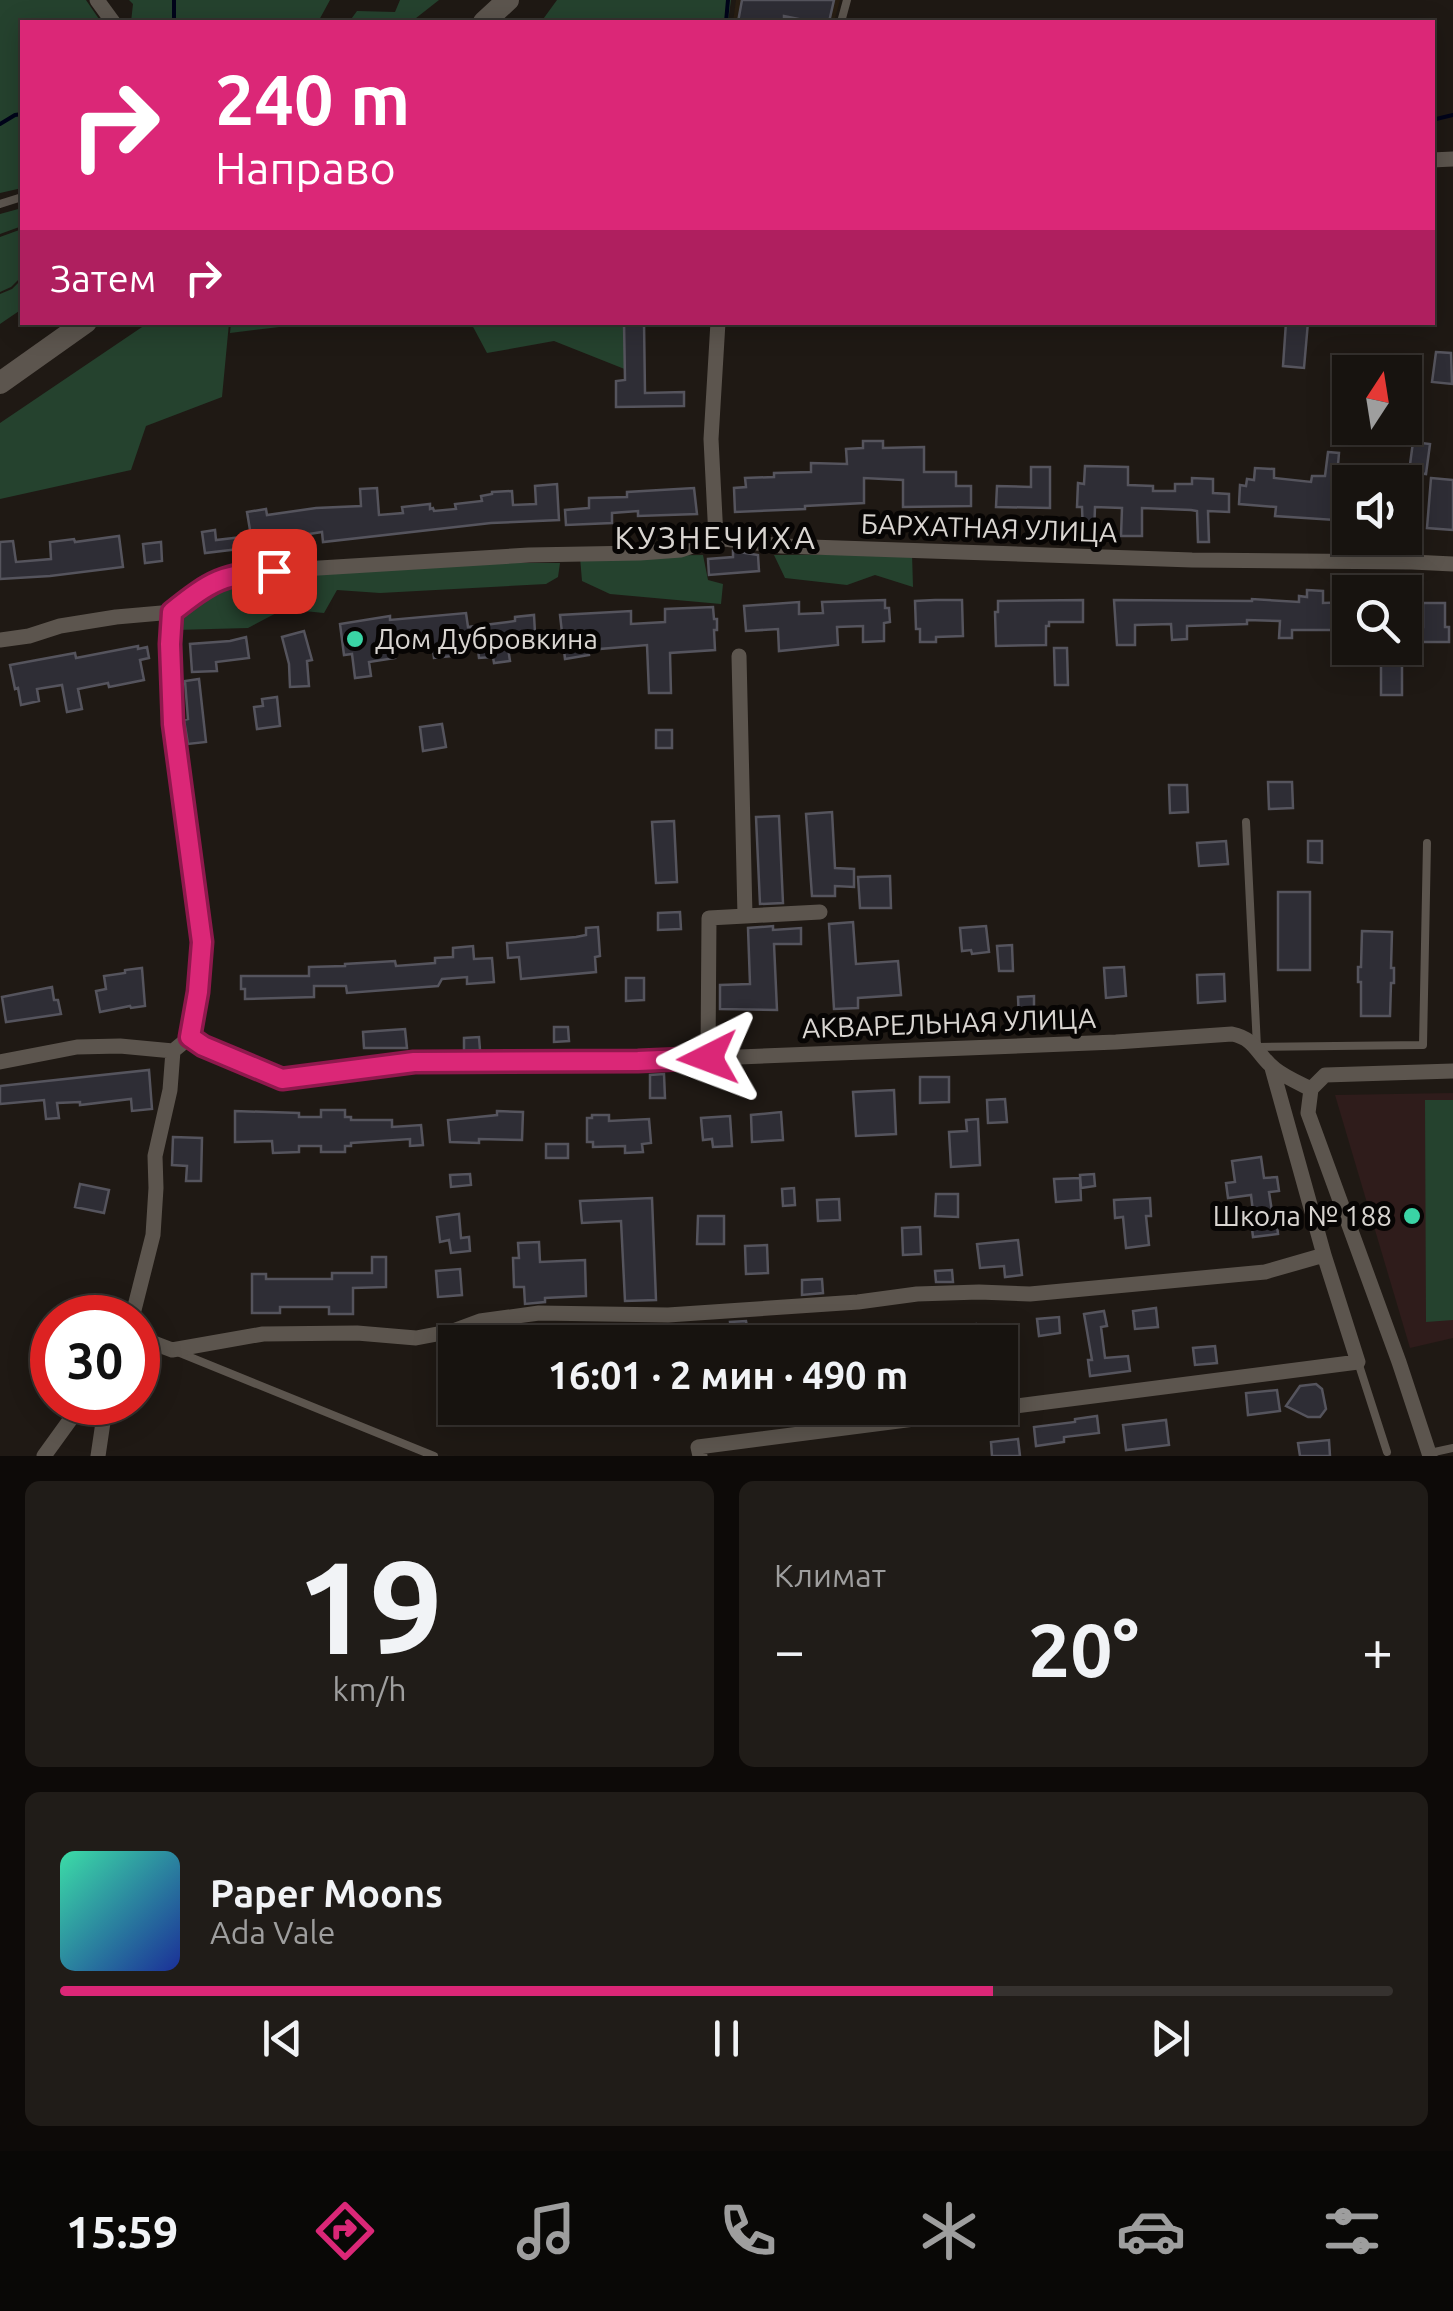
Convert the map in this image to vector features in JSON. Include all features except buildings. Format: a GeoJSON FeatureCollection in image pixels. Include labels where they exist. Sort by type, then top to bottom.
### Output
{"type":"FeatureCollection","features":[{"type":"Feature","properties":{"kind":"main road"},"geometry":{"type":"LineString","coordinates":[[486,20],[508,0]]}},
{"type":"Feature","properties":{"kind":"main road"},"geometry":{"type":"LineString","coordinates":[[0,383],[82,325]]}},
{"type":"Feature","properties":{"kind":"street"},"geometry":{"type":"LineString","coordinates":[[716,538],[711,440],[718,325]]}},
{"type":"Feature","properties":{"kind":"street","name":"БАРХАТНАЯ УЛИЦА"},"geometry":{"type":"LineString","coordinates":[[0,640],[60,626],[172,612],[206,585],[238,573],[681,550],[716,538],[781,546],[1453,564]]}},
{"type":"Feature","properties":{"kind":"street"},"geometry":{"type":"LineString","coordinates":[[138,1295],[153,1235],[155,1156],[170,1090],[173,1052],[190,1037],[202,942],[173,724],[172,612]]}},
{"type":"Feature","properties":{"kind":"street"},"geometry":{"type":"LineString","coordinates":[[740,656],[746,916]]}},
{"type":"Feature","properties":{"kind":"street"},"geometry":{"type":"LineString","coordinates":[[708,1058],[710,918],[820,912]]}},
{"type":"Feature","properties":{"kind":"street","name":"АКВАРЕЛЬНАЯ УЛИЦА"},"geometry":{"type":"LineString","coordinates":[[190,1037],[282,1079],[414,1062],[638,1061],[1116,1042],[1222,1034],[1244,1036],[1256,1047]]}},
{"type":"Feature","properties":{"kind":"street"},"geometry":{"type":"LineString","coordinates":[[0,1062],[77,1047],[120,1046],[173,1052]]}},
{"type":"Feature","properties":{"kind":"street"},"geometry":{"type":"LineString","coordinates":[[700,1456],[698,1446],[1358,1362],[1272,1068],[1256,1047]]}},
{"type":"Feature","properties":{"kind":"street"},"geometry":{"type":"LineString","coordinates":[[1272,1068],[1310,1089]]}},
{"type":"Feature","properties":{"kind":"street"},"geometry":{"type":"LineString","coordinates":[[1430,1455],[1308,1113],[1310,1089],[1325,1075],[1453,1071]]}},
{"type":"Feature","properties":{"kind":"street"},"geometry":{"type":"LineString","coordinates":[[160,1345],[172,1350],[263,1334],[357,1333],[416,1338],[480,1321],[539,1313],[668,1315],[858,1302],[917,1294],[1030,1294],[1265,1272],[1324,1255]]}},
{"type":"Feature","properties":{"kind":"street"},"geometry":{"type":"LineString","coordinates":[[44,1456],[66,1425]]}},
{"type":"Feature","properties":{"kind":"street"},"geometry":{"type":"LineString","coordinates":[[98,1456],[103,1425]]}},
{"type":"Feature","properties":{"kind":"lane"},"geometry":{"type":"LineString","coordinates":[[1246,822],[1256,1047],[1422,1045],[1427,843]]}},
{"type":"Feature","properties":{"kind":"lane"},"geometry":{"type":"LineString","coordinates":[[172,1350],[434,1456]]}},
{"type":"Feature","properties":{"kind":"lane"},"geometry":{"type":"LineString","coordinates":[[1358,1362],[1387,1452]]}},
{"type":"Feature","properties":{"kind":"lane"},"geometry":{"type":"LineString","coordinates":[[1430,1455],[1453,1448]]}},
{"type":"Feature","properties":{"kind":"shaded area"},"geometry":{"type":"Polygon","coordinates":[[[736,0],[840,0],[835,20],[733,20],[736,0]]]}},
{"type":"Feature","properties":{"kind":"shaded area","name":"Школа № 188"},"geometry":{"type":"Polygon","coordinates":[[[1453,1093],[1453,1338],[1410,1348],[1335,1095],[1453,1093]]]}},
{"type":"Feature","properties":{"kind":"green space"},"geometry":{"type":"Polygon","coordinates":[[[0,0],[86,0],[100,20],[20,20],[20,188],[0,193],[0,0]]]}},
{"type":"Feature","properties":{"kind":"green space"},"geometry":{"type":"Polygon","coordinates":[[[129,0],[330,0],[319,20],[131,20],[133,4],[129,0]]]}},
{"type":"Feature","properties":{"kind":"green space"},"geometry":{"type":"Polygon","coordinates":[[[400,0],[439,0],[414,20],[350,20],[357,11],[395,12],[400,0]]]}},
{"type":"Feature","properties":{"kind":"green space"},"geometry":{"type":"Polygon","coordinates":[[[557,0],[731,0],[728,20],[542,20],[557,0]]]}},
{"type":"Feature","properties":{"kind":"green space"},"geometry":{"type":"Polygon","coordinates":[[[20,209],[20,227],[0,234],[0,214],[20,209]]]}},
{"type":"Feature","properties":{"kind":"green space"},"geometry":{"type":"Polygon","coordinates":[[[20,230],[20,278],[0,292],[0,237],[20,230]]]}},
{"type":"Feature","properties":{"kind":"green space"},"geometry":{"type":"Polygon","coordinates":[[[20,281],[20,310],[0,324],[0,294],[20,281]]]}},
{"type":"Feature","properties":{"kind":"green space"},"geometry":{"type":"Polygon","coordinates":[[[145,325],[229,325],[222,397],[146,426],[131,470],[0,499],[0,423],[145,325]]]}},
{"type":"Feature","properties":{"kind":"green space"},"geometry":{"type":"Polygon","coordinates":[[[231,325],[296,325],[230,333],[231,325]]]}},
{"type":"Feature","properties":{"kind":"green space"},"geometry":{"type":"Polygon","coordinates":[[[472,325],[626,325],[627,370],[554,341],[487,353],[472,325]]]}},
{"type":"Feature","properties":{"kind":"green space"},"geometry":{"type":"Polygon","coordinates":[[[912,554],[913,587],[875,575],[847,585],[785,578],[774,555],[912,554]]]}},
{"type":"Feature","properties":{"kind":"green space"},"geometry":{"type":"Polygon","coordinates":[[[703,555],[708,580],[723,584],[721,604],[610,594],[582,581],[580,557],[703,555]]]}},
{"type":"Feature","properties":{"kind":"green space"},"geometry":{"type":"Polygon","coordinates":[[[460,563],[560,563],[558,577],[546,584],[380,593],[337,590],[324,613],[284,609],[248,628],[175,630],[179,612],[216,585],[244,576],[460,563]]]}},
{"type":"Feature","properties":{"kind":"green space"},"geometry":{"type":"Polygon","coordinates":[[[1425,1100],[1453,1100],[1453,1320],[1426,1322],[1425,1100]]]}},
{"type":"Feature","properties":{"kind":"waterway"},"geometry":{"type":"LineString","coordinates":[[174,0],[174,20]]}},
{"type":"Feature","properties":{"kind":"waterway"},"geometry":{"type":"LineString","coordinates":[[726,20],[728,0]]}},
{"type":"Feature","properties":{"kind":"waterway"},"geometry":{"type":"LineString","coordinates":[[0,124],[20,114]]}},
{"type":"Feature","properties":{"kind":"waterway"},"geometry":{"type":"LineString","coordinates":[[1435,119],[1453,115]]}},
{"type":"Feature","properties":{"kind":"place","name":"Дом Дубровкина"},"geometry":{"type":"Point","coordinates":[355,639]}},
{"type":"Feature","properties":{"kind":"place","name":"Школа № 188"},"geometry":{"type":"Point","coordinates":[1412,1216]}},
{"type":"Feature","properties":{"kind":"district","name":"КУЗНЕЧИХА"},"geometry":{"type":"Point","coordinates":[716,538]}},
{"type":"Feature","properties":{"kind":"route"},"geometry":{"type":"LineString","coordinates":[[274,571],[238,573],[206,585],[172,612],[173,724],[202,942],[190,1037],[282,1079],[414,1062],[708,1058]]}}]}
